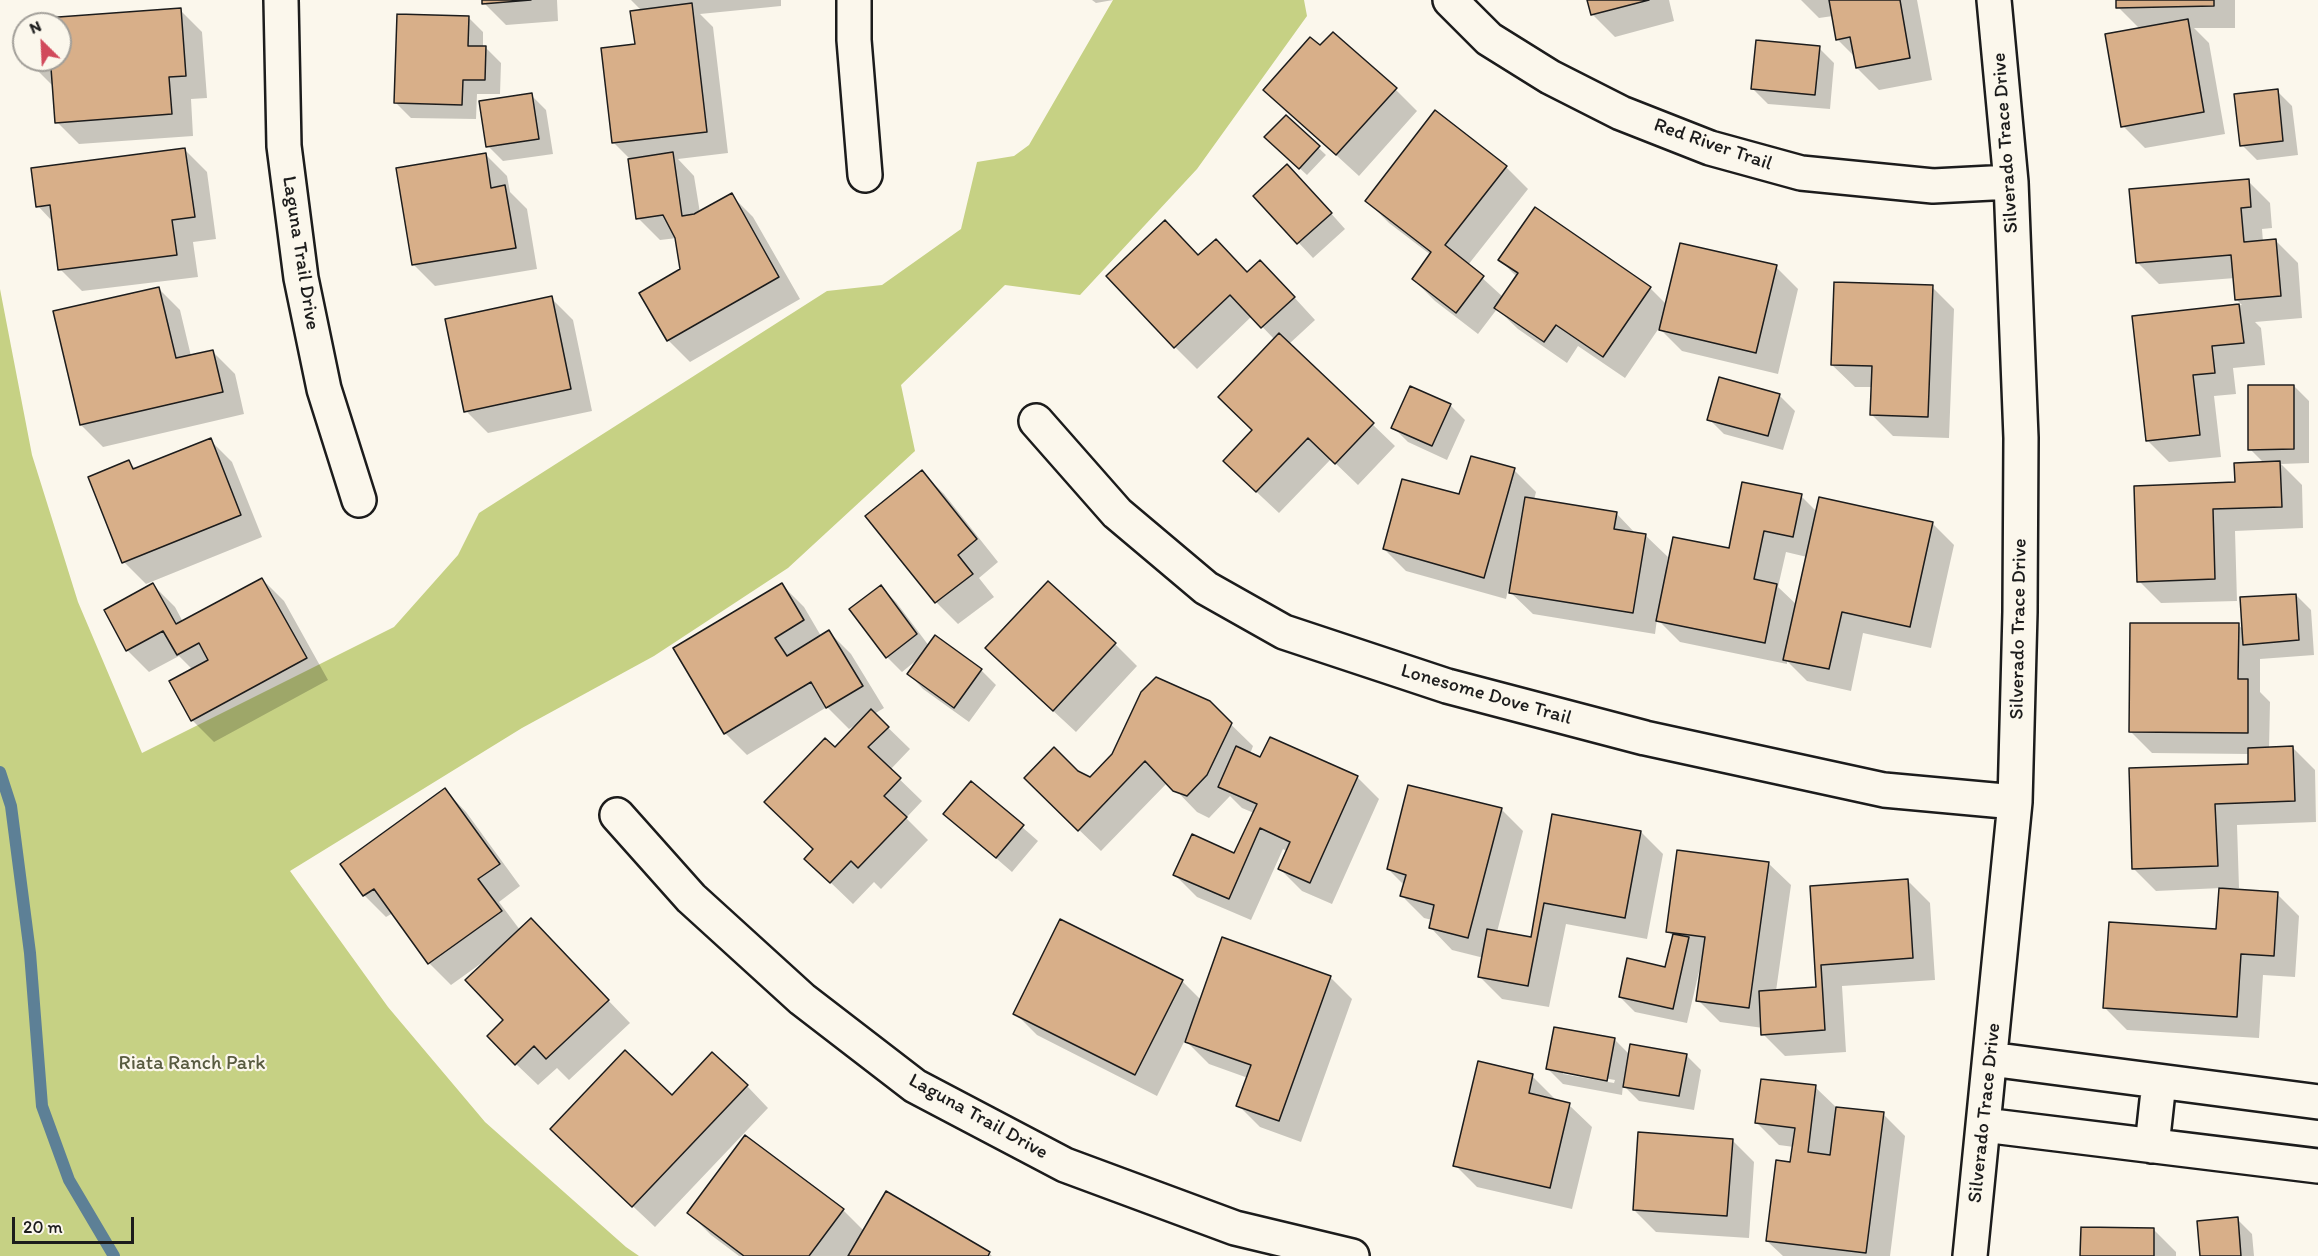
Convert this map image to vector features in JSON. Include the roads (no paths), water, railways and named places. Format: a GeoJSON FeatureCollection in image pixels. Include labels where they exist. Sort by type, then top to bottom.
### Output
{"type":"FeatureCollection","features":[{"type":"Feature","properties":{"kind":"street","name":"Laguna Trail Drive"},"geometry":{"type":"LineString","coordinates":[[281,0],[284,146],[301,278],[324,389],[359,500]]}},
{"type":"Feature","properties":{"kind":"street"},"geometry":{"type":"LineString","coordinates":[[854,0],[854,40],[865,175]]}},
{"type":"Feature","properties":{"kind":"street","name":"Red River Trail"},"geometry":{"type":"LineString","coordinates":[[1450,0],[1489,39],[1550,76],[1621,112],[1710,148],[1801,173],[1933,186],[2011,182]]}},
{"type":"Feature","properties":{"kind":"street","name":"Silverado Trace Drive"},"geometry":{"type":"LineString","coordinates":[[1970,1256],[2015,802],[2020,612],[2021,438],[2011,182],[1994,0]]}},
{"type":"Feature","properties":{"kind":"street","name":"Lonesome Dove Trail"},"geometry":{"type":"LineString","coordinates":[[1036,421],[1117,513],[1143,536],[1206,588],[1284,632],[1447,686],[1646,738],[1884,790],[2015,802]]}},
{"type":"Feature","properties":{"kind":"street","name":"Laguna Trail Drive"},"geometry":{"type":"LineString","coordinates":[[616,815],[691,898],[742,945],[802,999],[915,1086],[1065,1165],[1235,1228],[1352,1256]]}},
{"type":"Feature","properties":{"kind":"street"},"geometry":{"type":"LineString","coordinates":[[1990,1059],[2318,1102]]}},
{"type":"Feature","properties":{"kind":"street"},"geometry":{"type":"LineString","coordinates":[[2152,1146],[2159,1082]]}},
{"type":"Feature","properties":{"kind":"street"},"geometry":{"type":"LineString","coordinates":[[1984,1125],[2318,1166]]}},
{"type":"Feature","properties":{"kind":"waterway"},"geometry":{"type":"LineString","coordinates":[[0,772],[11,806],[30,953],[42,1106],[69,1180],[114,1256]]}},
{"type":"Feature","properties":{"kind":"park label","name":"Riata Ranch Park"},"geometry":{"type":"Point","coordinates":[192,1064]}}]}
